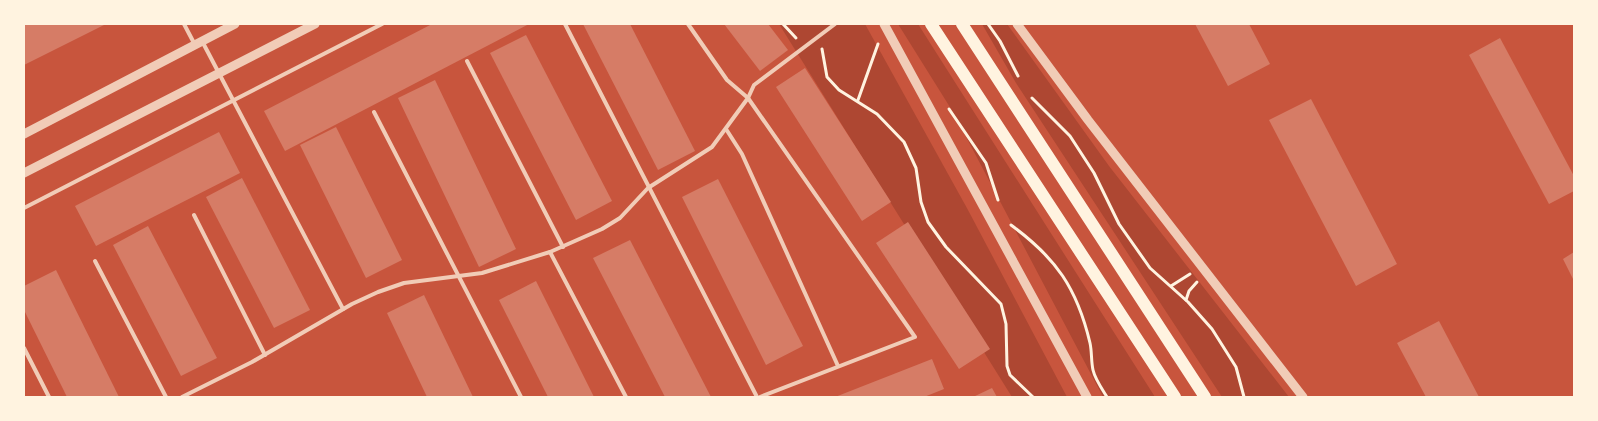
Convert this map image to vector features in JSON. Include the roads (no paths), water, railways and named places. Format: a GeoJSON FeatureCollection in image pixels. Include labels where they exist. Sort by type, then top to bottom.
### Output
{"type":"FeatureCollection","features":[{"type":"Feature","properties":{"kind":"main road"},"geometry":{"type":"LineString","coordinates":[[931,24],[1175,397]]}},
{"type":"Feature","properties":{"kind":"main road"},"geometry":{"type":"LineString","coordinates":[[962,24],[1205,397]]}},
{"type":"Feature","properties":{"kind":"street"},"geometry":{"type":"LineString","coordinates":[[24,134],[235,24]]}},
{"type":"Feature","properties":{"kind":"street"},"geometry":{"type":"LineString","coordinates":[[24,173],[315,24]]}},
{"type":"Feature","properties":{"kind":"street"},"geometry":{"type":"LineString","coordinates":[[884,24],[1087,397]]}},
{"type":"Feature","properties":{"kind":"street"},"geometry":{"type":"LineString","coordinates":[[1017,24],[1088,120],[1303,397]]}},
{"type":"Feature","properties":{"kind":"lane"},"geometry":{"type":"LineString","coordinates":[[184,24],[219,73],[343,309]]}},
{"type":"Feature","properties":{"kind":"lane"},"geometry":{"type":"LineString","coordinates":[[24,208],[382,24]]}},
{"type":"Feature","properties":{"kind":"lane"},"geometry":{"type":"LineString","coordinates":[[565,24],[648,188],[758,397],[915,337],[748,98],[727,80],[688,24]]}},
{"type":"Feature","properties":{"kind":"lane"},"geometry":{"type":"LineString","coordinates":[[182,397],[265,355],[343,309],[378,292],[404,283],[482,273],[550,252],[602,229],[620,218],[648,188],[712,147],[748,98],[754,85],[835,24]]}},
{"type":"Feature","properties":{"kind":"lane"},"geometry":{"type":"LineString","coordinates":[[467,61],[563,247]]}},
{"type":"Feature","properties":{"kind":"lane"},"geometry":{"type":"LineString","coordinates":[[374,112],[521,397]]}},
{"type":"Feature","properties":{"kind":"lane"},"geometry":{"type":"LineString","coordinates":[[726,130],[742,154],[838,366]]}},
{"type":"Feature","properties":{"kind":"lane"},"geometry":{"type":"LineString","coordinates":[[194,215],[265,355]]}},
{"type":"Feature","properties":{"kind":"lane"},"geometry":{"type":"LineString","coordinates":[[550,252],[626,397]]}},
{"type":"Feature","properties":{"kind":"lane"},"geometry":{"type":"LineString","coordinates":[[95,261],[166,397]]}},
{"type":"Feature","properties":{"kind":"lane"},"geometry":{"type":"LineString","coordinates":[[24,348],[49,397]]}}]}
